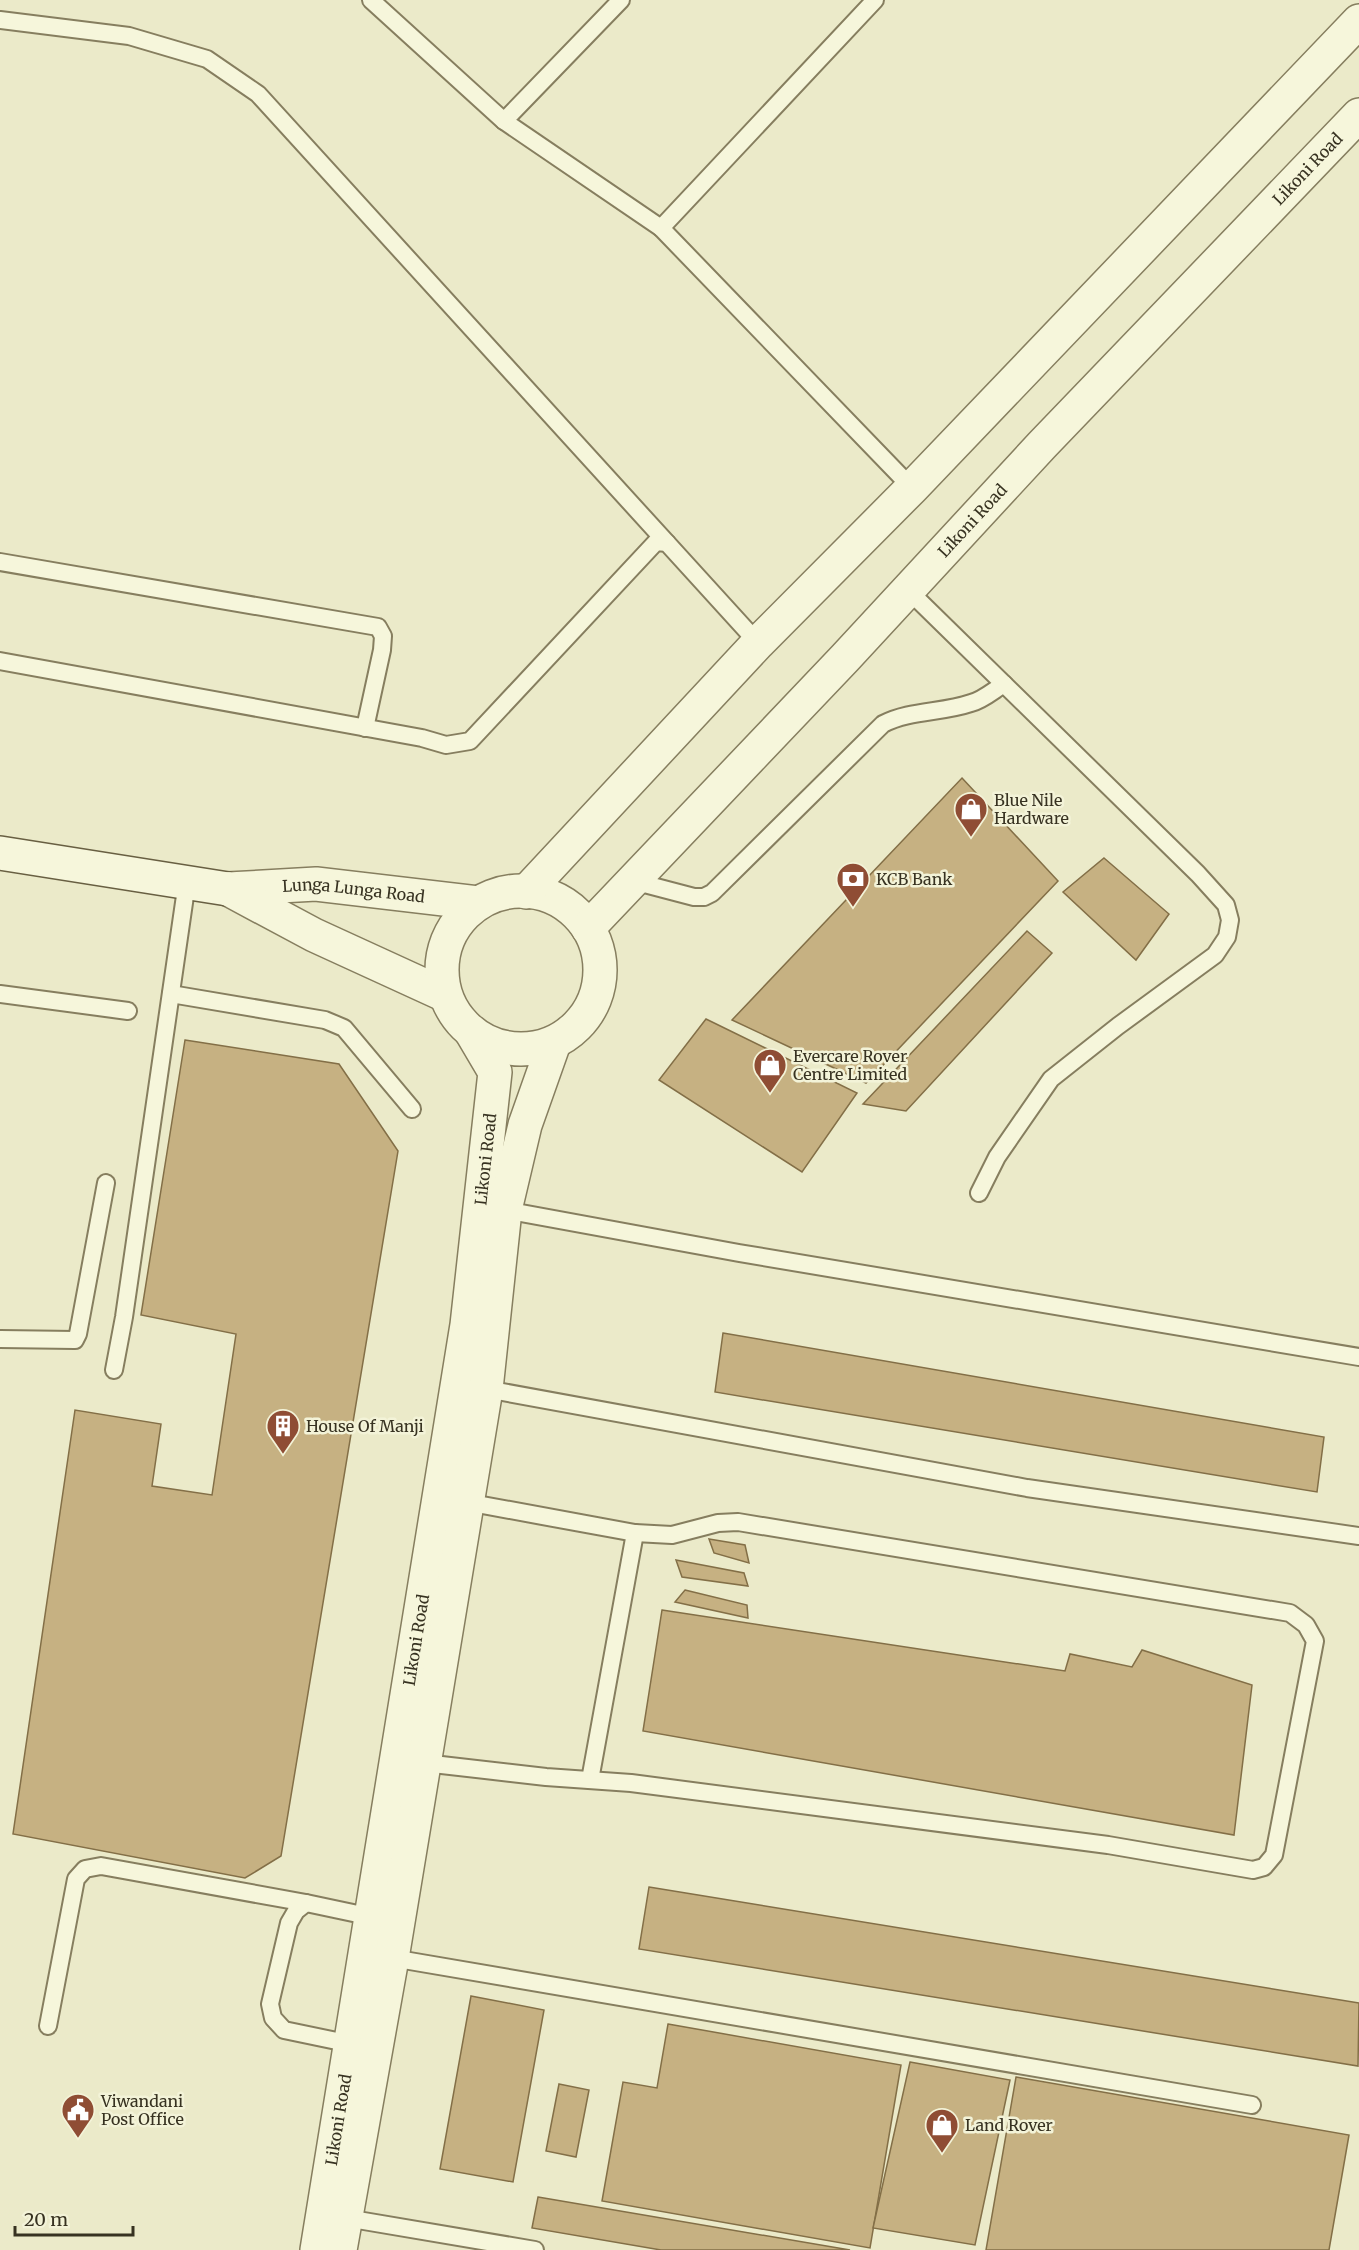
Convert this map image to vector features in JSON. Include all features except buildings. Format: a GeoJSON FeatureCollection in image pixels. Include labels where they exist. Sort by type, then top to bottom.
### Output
{"type":"FeatureCollection","features":[{"type":"Feature","properties":{"kind":"street"},"geometry":{"type":"LineString","coordinates":[[526,892],[758,643],[912,488],[1359,21]]}},
{"type":"Feature","properties":{"kind":"street","name":"Likoni Road"},"geometry":{"type":"LineString","coordinates":[[588,928],[1042,445],[1359,115]]}},
{"type":"Feature","properties":{"kind":"street","name":"Lunga Lunga Road"},"geometry":{"type":"LineString","coordinates":[[0,852],[228,889],[316,884],[478,903]]}},
{"type":"Feature","properties":{"kind":"street","name":"Lunga Lunga Road"},"geometry":{"type":"LineString","coordinates":[[228,889],[314,935],[445,995]]}},
{"type":"Feature","properties":{"kind":"street"},"geometry":{"type":"LineString","coordinates":[[510,892],[526,892],[550,897],[571,909],[588,928],[597,948],[601,971],[597,993],[587,1014],[573,1030],[554,1042],[524,1050],[503,1048],[472,1033],[456,1016],[445,995],[441,969],[445,943],[459,920],[478,903],[510,892]]}},
{"type":"Feature","properties":{"kind":"street","name":"Likoni Road"},"geometry":{"type":"LineString","coordinates":[[317,2250],[468,1313],[495,1072],[472,1033]]}},
{"type":"Feature","properties":{"kind":"street","name":"Likoni Road"},"geometry":{"type":"LineString","coordinates":[[340,2250],[392,1958],[486,1389],[505,1210],[525,1125],[554,1042]]}},
{"type":"Feature","properties":{"kind":"lane"},"geometry":{"type":"LineString","coordinates":[[371,0],[504,121],[661,228],[912,488]]}},
{"type":"Feature","properties":{"kind":"lane"},"geometry":{"type":"LineString","coordinates":[[504,121],[621,0]]}},
{"type":"Feature","properties":{"kind":"lane"},"geometry":{"type":"LineString","coordinates":[[661,228],[875,0]]}},
{"type":"Feature","properties":{"kind":"lane"},"geometry":{"type":"LineString","coordinates":[[0,20],[129,36],[207,59],[258,94],[758,643]]}},
{"type":"Feature","properties":{"kind":"lane"},"geometry":{"type":"LineString","coordinates":[[0,661],[422,738],[446,745],[470,741],[650,548],[656,542],[667,543]]}},
{"type":"Feature","properties":{"kind":"lane"},"geometry":{"type":"LineString","coordinates":[[0,562],[378,627],[383,636],[382,651],[365,728]]}},
{"type":"Feature","properties":{"kind":"lane"},"geometry":{"type":"LineString","coordinates":[[908,590],[1198,874],[1226,905],[1230,920],[1227,937],[1215,955],[1118,1026],[1052,1079],[997,1157],[979,1193]]}},
{"type":"Feature","properties":{"kind":"lane"},"geometry":{"type":"LineString","coordinates":[[633,881],[694,897],[704,897],[712,893],[883,724],[902,716],[973,703],[1004,684]]}},
{"type":"Feature","properties":{"kind":"lane"},"geometry":{"type":"LineString","coordinates":[[114,1370],[124,1317],[187,882]]}},
{"type":"Feature","properties":{"kind":"lane"},"geometry":{"type":"LineString","coordinates":[[0,994],[128,1011]]}},
{"type":"Feature","properties":{"kind":"lane"},"geometry":{"type":"LineString","coordinates":[[171,994],[325,1020],[344,1028],[412,1109]]}},
{"type":"Feature","properties":{"kind":"lane"},"geometry":{"type":"LineString","coordinates":[[0,1339],[75,1340],[106,1183]]}},
{"type":"Feature","properties":{"kind":"lane"},"geometry":{"type":"LineString","coordinates":[[505,1210],[739,1254],[1359,1357]]}},
{"type":"Feature","properties":{"kind":"lane"},"geometry":{"type":"LineString","coordinates":[[486,1389],[1027,1488],[1359,1536]]}},
{"type":"Feature","properties":{"kind":"lane"},"geometry":{"type":"LineString","coordinates":[[424,1763],[631,1783],[1108,1845],[1253,1870],[1264,1867],[1274,1855],[1315,1641],[1306,1625],[1290,1613],[738,1522],[718,1523],[672,1535],[635,1533],[466,1502]]}},
{"type":"Feature","properties":{"kind":"lane"},"geometry":{"type":"LineString","coordinates":[[590,1780],[635,1533]]}},
{"type":"Feature","properties":{"kind":"lane"},"geometry":{"type":"LineString","coordinates":[[48,2026],[76,1879],[85,1869],[101,1866],[372,1917]]}},
{"type":"Feature","properties":{"kind":"lane"},"geometry":{"type":"LineString","coordinates":[[306,1903],[296,1911],[289,1923],[270,2004],[273,2018],[284,2030],[351,2044]]}},
{"type":"Feature","properties":{"kind":"lane"},"geometry":{"type":"LineString","coordinates":[[392,1958],[1252,2105]]}},
{"type":"Feature","properties":{"kind":"lane"},"geometry":{"type":"LineString","coordinates":[[346,2218],[475,2245],[536,2250]]}},
{"type":"Feature","properties":{"kind":"place","name":"Blue Nile Hardware"},"geometry":{"type":"Point","coordinates":[971,838]}},
{"type":"Feature","properties":{"kind":"place","name":"KCB Bank"},"geometry":{"type":"Point","coordinates":[853,908]}},
{"type":"Feature","properties":{"kind":"place","name":"Evercare Rover Centre Limited"},"geometry":{"type":"Point","coordinates":[770,1094]}},
{"type":"Feature","properties":{"kind":"place","name":"House Of Manji"},"geometry":{"type":"Point","coordinates":[283,1455]}},
{"type":"Feature","properties":{"kind":"place","name":"Viwandani Post Office"},"geometry":{"type":"Point","coordinates":[78,2139]}},
{"type":"Feature","properties":{"kind":"place","name":"Land Rover"},"geometry":{"type":"Point","coordinates":[942,2154]}}]}
